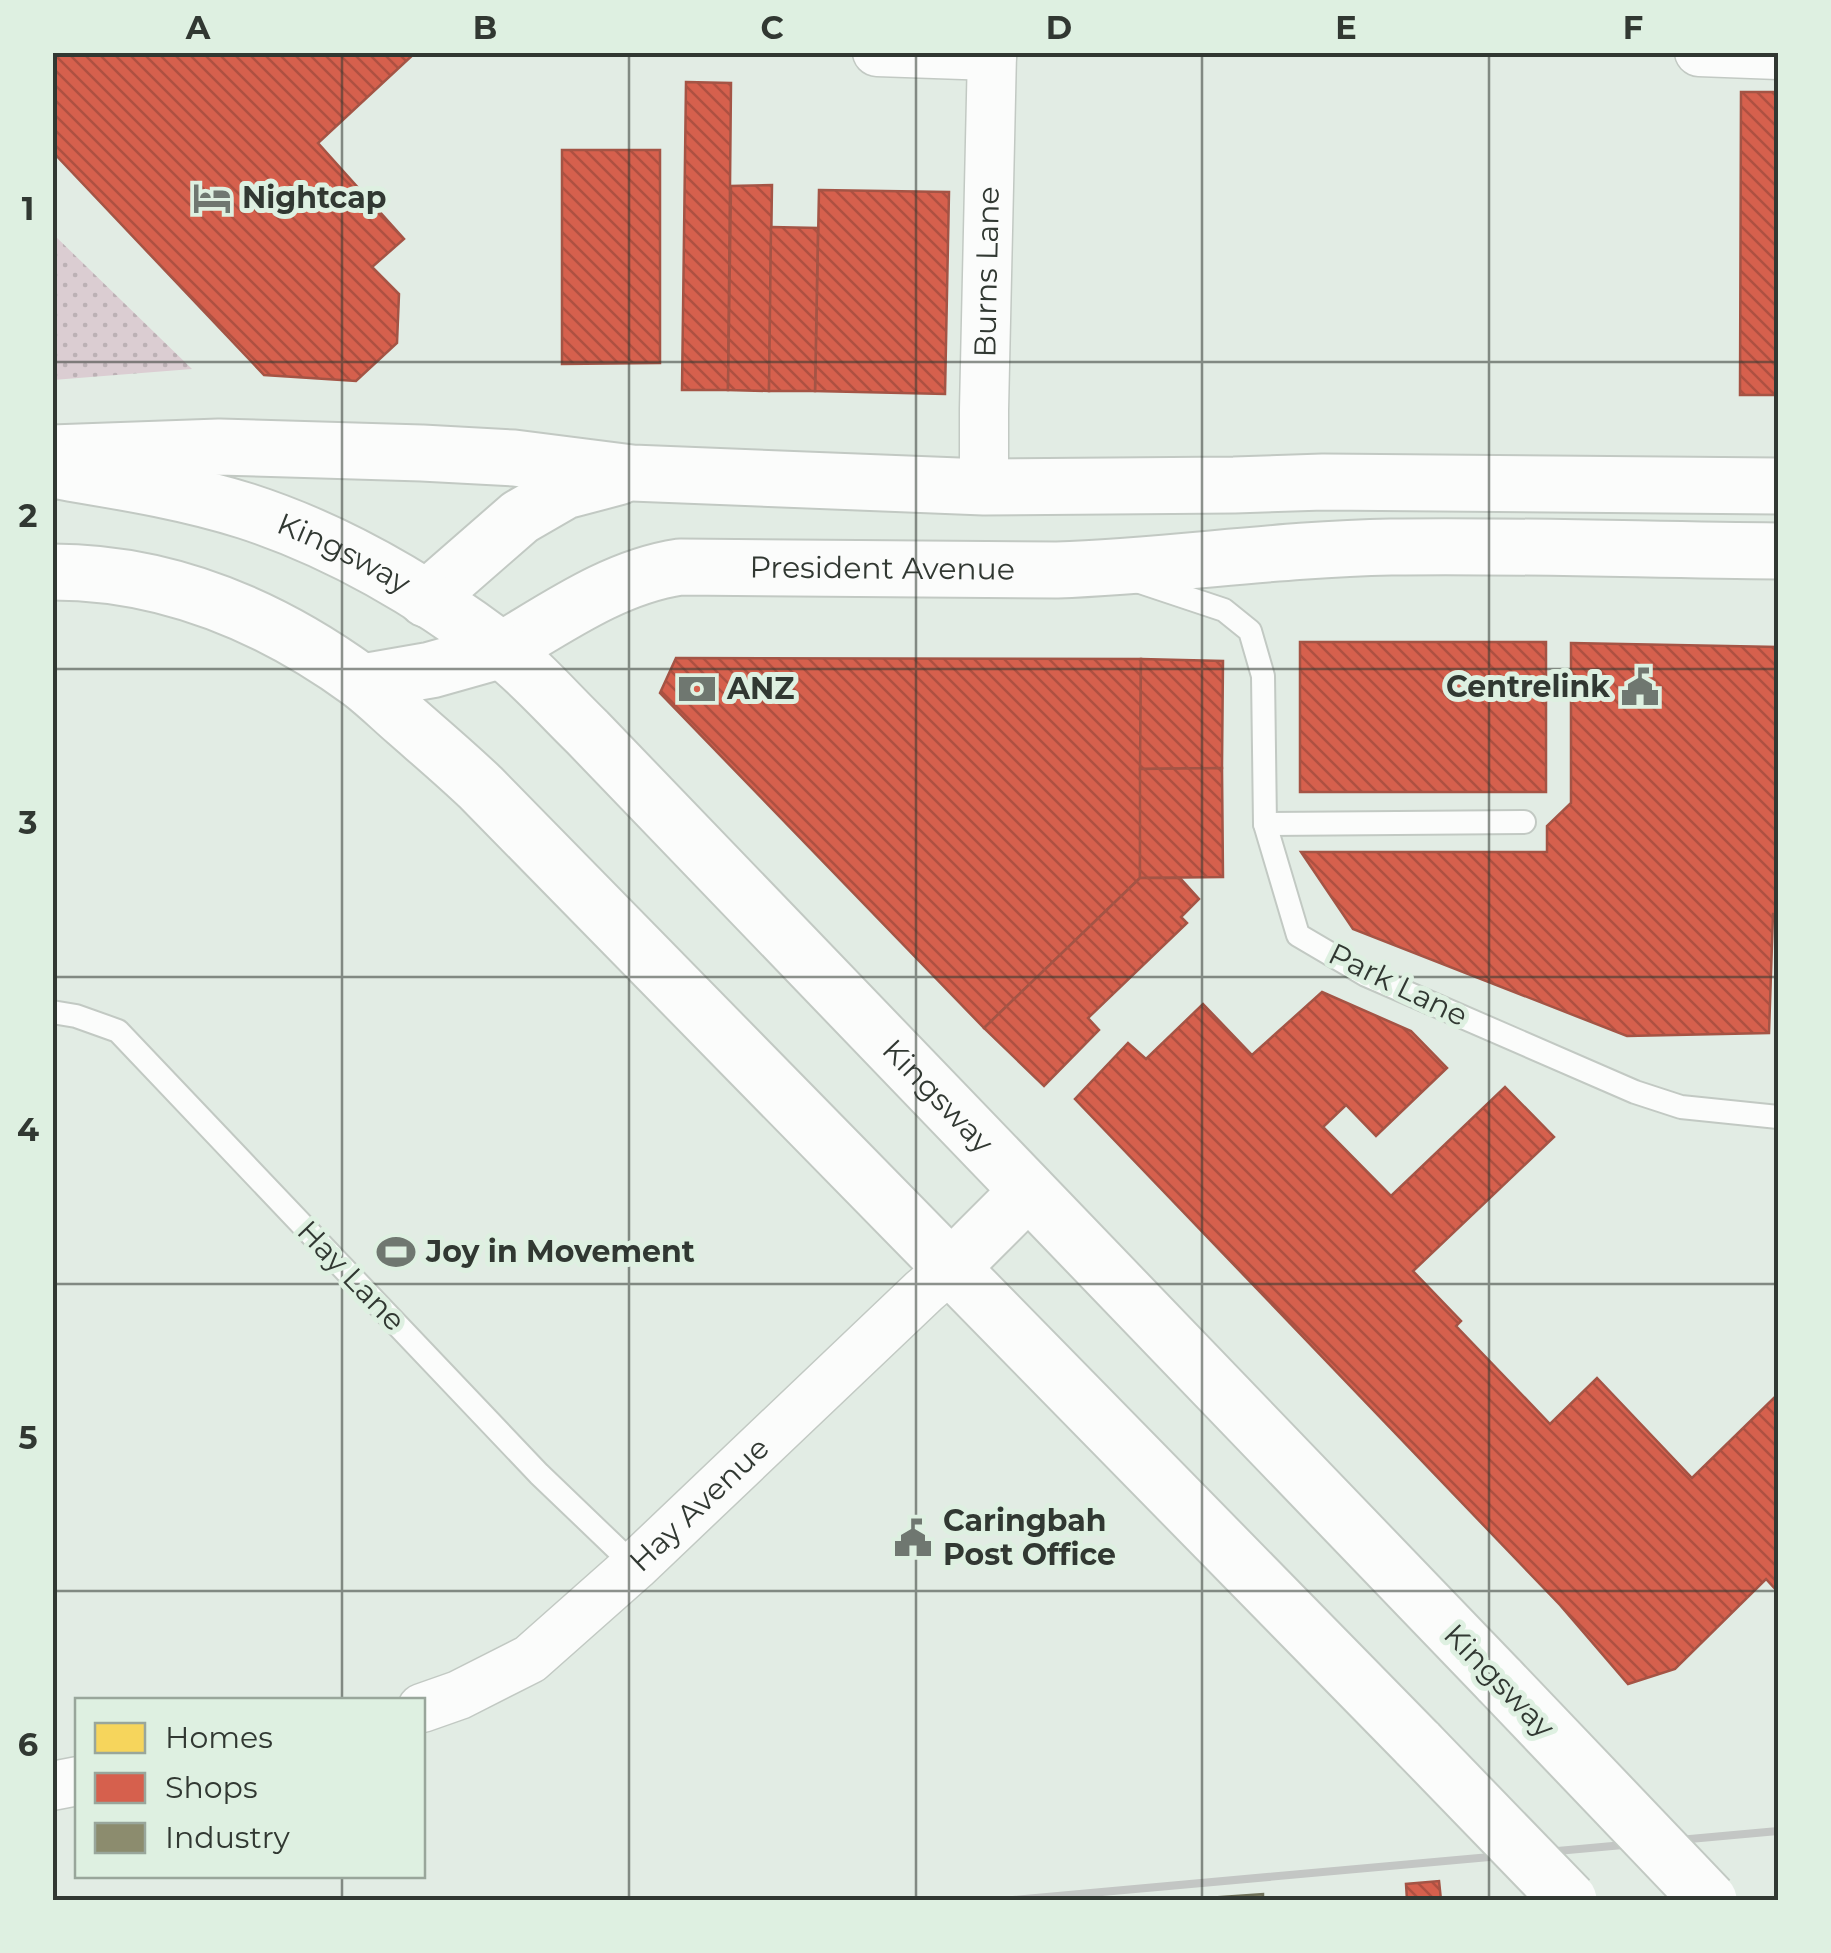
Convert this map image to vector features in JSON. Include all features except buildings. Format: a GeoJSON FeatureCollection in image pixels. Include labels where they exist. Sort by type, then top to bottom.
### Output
{"type":"FeatureCollection","features":[{"type":"Feature","properties":{"kind":"main road"},"geometry":{"type":"LineString","coordinates":[[52,453],[219,447],[386,451],[514,458],[632,474],[984,487],[1324,482],[1778,486]]}},
{"type":"Feature","properties":{"kind":"main road","name":"Kingsway"},"geometry":{"type":"LineString","coordinates":[[52,470],[165,490],[245,511],[305,533],[356,557],[502,650],[586,732],[1709,1900]]}},
{"type":"Feature","properties":{"kind":"main road"},"geometry":{"type":"LineString","coordinates":[[362,682],[426,599],[486,544],[565,491],[632,474]]}},
{"type":"Feature","properties":{"kind":"main road"},"geometry":{"type":"LineString","coordinates":[[980,568],[984,487]]}},
{"type":"Feature","properties":{"kind":"main road","name":"President Avenue"},"geometry":{"type":"LineString","coordinates":[[362,682],[431,670],[502,650],[631,579],[651,572],[698,567],[1100,568],[1221,556],[1391,547],[1778,551]]}},
{"type":"Feature","properties":{"kind":"main road"},"geometry":{"type":"LineString","coordinates":[[52,572],[133,578],[182,589],[236,609],[298,640],[362,682],[481,788],[1569,1900]]}},
{"type":"Feature","properties":{"kind":"main road"},"geometry":{"type":"LineString","coordinates":[[952,1268],[1028,1191]]}},
{"type":"Feature","properties":{"kind":"street","name":"Burns Lane"},"geometry":{"type":"LineString","coordinates":[[877,52],[992,54],[984,487]]}},
{"type":"Feature","properties":{"kind":"street"},"geometry":{"type":"LineString","coordinates":[[1711,53],[1778,55]]}},
{"type":"Feature","properties":{"kind":"street","name":"Hay Avenue"},"geometry":{"type":"LineString","coordinates":[[425,1707],[530,1660],[952,1268]]}},
{"type":"Feature","properties":{"kind":"lane","name":"Park Lane"},"geometry":{"type":"LineString","coordinates":[[1100,568],[1224,610],[1250,631],[1263,676],[1265,824],[1298,936],[1366,975],[1635,1092],[1682,1107],[1778,1116]]}},
{"type":"Feature","properties":{"kind":"lane"},"geometry":{"type":"LineString","coordinates":[[1265,824],[1524,822]]}},
{"type":"Feature","properties":{"kind":"lane","name":"Hay Lane"},"geometry":{"type":"LineString","coordinates":[[52,1012],[118,1031],[539,1474],[635,1566]]}},
{"type":"Feature","properties":{"kind":"shaded area"},"geometry":{"type":"Polygon","coordinates":[[[53,234],[192,369],[53,380],[53,234]]]}},
{"type":"Feature","properties":{"kind":"railway"},"geometry":{"type":"LineString","coordinates":[[1013,1900],[1778,1831]]}},
{"type":"Feature","properties":{"kind":"place","name":"Nightcap"},"geometry":{"type":"Point","coordinates":[212,198]}},
{"type":"Feature","properties":{"kind":"place","name":"Centrelink"},"geometry":{"type":"Point","coordinates":[1640,687]}},
{"type":"Feature","properties":{"kind":"place","name":"ANZ"},"geometry":{"type":"Point","coordinates":[697,689]}},
{"type":"Feature","properties":{"kind":"place","name":"Joy in Movement"},"geometry":{"type":"Point","coordinates":[396,1252]}},
{"type":"Feature","properties":{"kind":"place","name":"Caringbah Post Office"},"geometry":{"type":"Point","coordinates":[913,1538]}}]}
